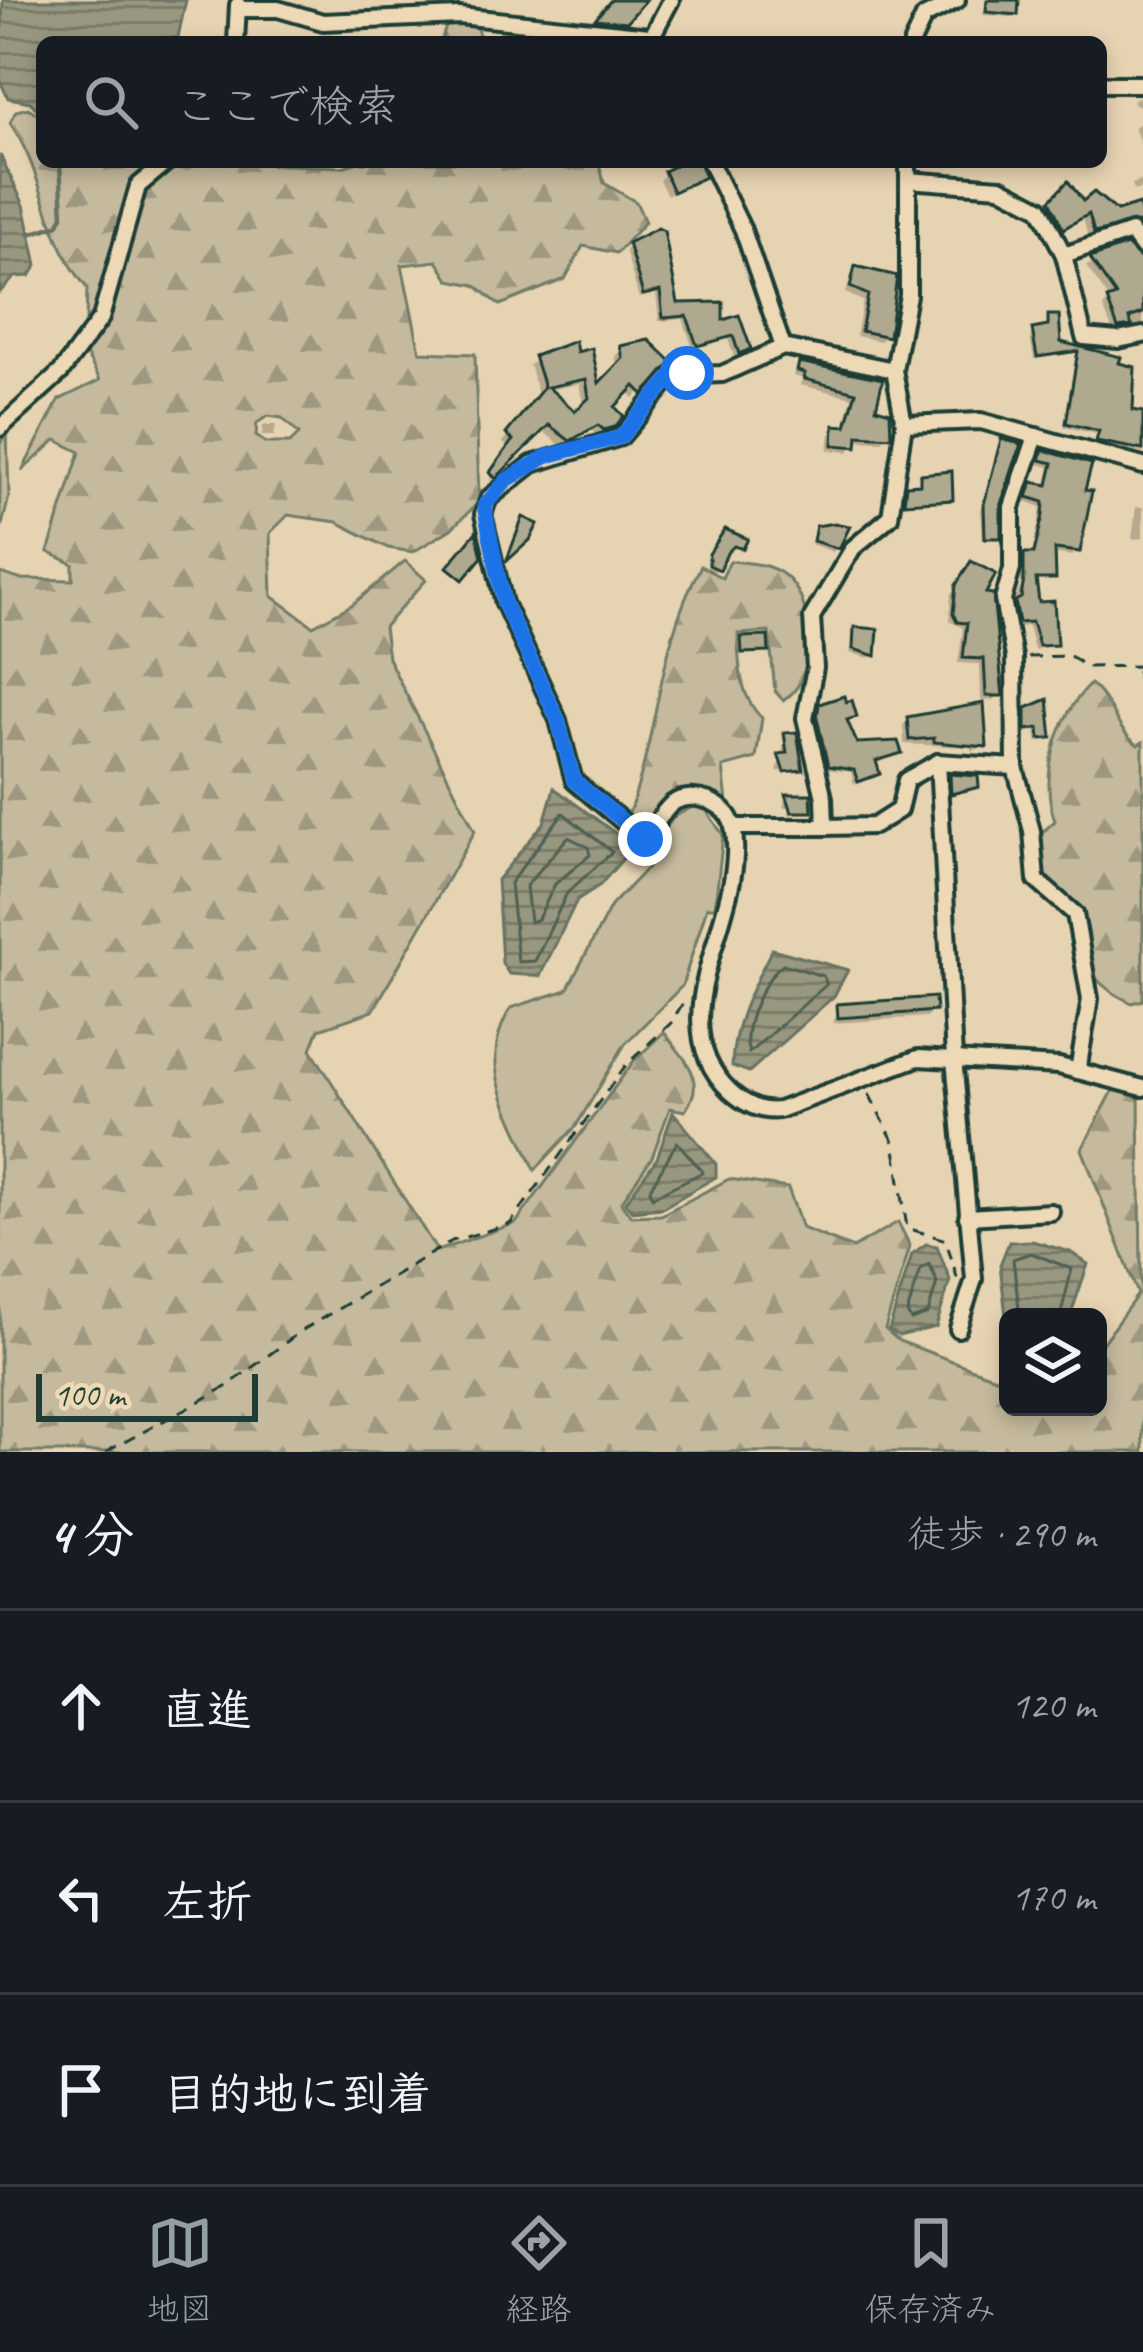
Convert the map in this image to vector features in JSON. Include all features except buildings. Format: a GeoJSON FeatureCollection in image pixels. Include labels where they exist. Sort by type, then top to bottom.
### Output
{"type":"FeatureCollection","features":[{"type":"Feature","properties":{"kind":"street"},"geometry":{"type":"LineString","coordinates":[[651,36],[671,0]]}},
{"type":"Feature","properties":{"kind":"street"},"geometry":{"type":"LineString","coordinates":[[915,36],[925,17],[957,0]]}},
{"type":"Feature","properties":{"kind":"street"},"geometry":{"type":"LineString","coordinates":[[236,36],[238,4],[323,22],[460,16],[624,36]]}},
{"type":"Feature","properties":{"kind":"street"},"geometry":{"type":"LineString","coordinates":[[1107,85],[1143,84]]}},
{"type":"Feature","properties":{"kind":"street"},"geometry":{"type":"LineString","coordinates":[[0,428],[62,372],[101,318],[138,186],[160,168]]}},
{"type":"Feature","properties":{"kind":"street"},"geometry":{"type":"LineString","coordinates":[[713,168],[743,230],[783,346]]}},
{"type":"Feature","properties":{"kind":"street"},"geometry":{"type":"LineString","coordinates":[[825,827],[824,798],[805,718],[815,668],[812,617],[844,560],[890,517],[903,427],[894,370],[908,295],[908,168]]}},
{"type":"Feature","properties":{"kind":"street"},"geometry":{"type":"LineString","coordinates":[[908,180],[1000,187],[1040,208],[1064,255],[1084,337],[1143,335]]}},
{"type":"Feature","properties":{"kind":"street"},"geometry":{"type":"LineString","coordinates":[[1064,255],[1131,232],[1143,248]]}},
{"type":"Feature","properties":{"kind":"street"},"geometry":{"type":"LineString","coordinates":[[894,370],[783,346],[722,374],[672,376],[621,437],[547,456],[507,480],[484,506],[504,603],[558,720],[574,781],[645,839],[672,804],[689,797],[718,805],[733,827],[724,918],[702,996],[710,1063],[736,1097],[771,1112],[861,1083],[918,1058],[1078,1071],[1143,1088]]}},
{"type":"Feature","properties":{"kind":"street"},"geometry":{"type":"LineString","coordinates":[[903,427],[981,421],[1143,466]]}},
{"type":"Feature","properties":{"kind":"street"},"geometry":{"type":"LineString","coordinates":[[1036,436],[1012,507],[1012,569],[1003,600],[1014,657],[1015,767],[1032,831],[1036,880],[1075,914],[1090,1000],[1078,1071]]}},
{"type":"Feature","properties":{"kind":"street"},"geometry":{"type":"LineString","coordinates":[[733,827],[874,826],[898,810],[906,780],[938,762],[1015,767]]}},
{"type":"Feature","properties":{"kind":"street"},"geometry":{"type":"LineString","coordinates":[[938,762],[954,1059],[974,1279],[958,1330]]}},
{"type":"Feature","properties":{"kind":"street"},"geometry":{"type":"LineString","coordinates":[[967,1216],[1052,1212]]}},
{"type":"Feature","properties":{"kind":"path"},"geometry":{"type":"LineString","coordinates":[[1014,657],[1070,656],[1086,667],[1140,667],[1143,704]]}},
{"type":"Feature","properties":{"kind":"path"},"geometry":{"type":"LineString","coordinates":[[106,1452],[226,1387],[301,1331],[452,1241],[510,1224],[626,1065],[670,1023],[688,992]]}},
{"type":"Feature","properties":{"kind":"path"},"geometry":{"type":"LineString","coordinates":[[861,1083],[882,1112],[894,1142],[908,1228],[946,1240],[959,1279],[954,1301]]}},
{"type":"Feature","properties":{"kind":"green space"},"geometry":{"type":"Polygon","coordinates":[[[476,25],[479,36],[443,36],[446,26],[476,25]]]}},
{"type":"Feature","properties":{"kind":"green space"},"geometry":{"type":"Polygon","coordinates":[[[28,108],[36,113],[36,168],[600,168],[604,183],[636,202],[645,222],[617,253],[583,246],[565,279],[500,305],[475,285],[449,280],[437,261],[402,265],[420,352],[475,354],[479,502],[451,529],[413,552],[388,548],[337,522],[288,515],[270,533],[272,596],[313,626],[353,604],[405,561],[426,580],[384,627],[388,658],[475,831],[373,1011],[319,1029],[311,1049],[437,1251],[516,1223],[633,1062],[664,1032],[691,1070],[694,1089],[685,1111],[670,1108],[652,1157],[621,1203],[631,1216],[661,1215],[729,1179],[788,1188],[802,1228],[853,1248],[898,1222],[910,1246],[885,1329],[899,1341],[999,1379],[999,1416],[1107,1416],[1107,1337],[1138,1294],[1082,1149],[1114,1089],[1139,1095],[1143,1452],[0,1452],[0,573],[19,579],[73,580],[73,564],[48,552],[80,452],[56,440],[22,471],[59,400],[100,380],[85,352],[87,288],[61,247],[10,123],[16,111],[28,108]],[[268,416],[257,423],[256,436],[266,443],[290,443],[299,434],[282,418],[268,416]]]}},
{"type":"Feature","properties":{"kind":"green space"},"geometry":{"type":"Polygon","coordinates":[[[7,430],[9,497],[0,533],[0,445],[7,430]]]}},
{"type":"Feature","properties":{"kind":"green space"},"geometry":{"type":"Polygon","coordinates":[[[730,561],[771,568],[795,586],[809,639],[803,676],[783,700],[775,691],[769,632],[738,634],[745,690],[762,718],[756,758],[723,767],[727,802],[700,793],[679,796],[643,830],[627,818],[675,627],[701,566],[722,578],[730,561]]]}},
{"type":"Feature","properties":{"kind":"green space"},"geometry":{"type":"Polygon","coordinates":[[[1090,684],[1130,738],[1138,745],[1143,742],[1143,1000],[1132,1003],[1097,979],[1079,910],[1042,878],[1039,835],[1055,821],[1049,785],[1054,748],[1068,713],[1090,684]]]}},
{"type":"Feature","properties":{"kind":"green space"},"geometry":{"type":"Polygon","coordinates":[[[693,807],[706,810],[723,835],[715,907],[707,907],[682,986],[625,1044],[576,1126],[535,1170],[500,1089],[496,1049],[501,1029],[511,1008],[567,990],[611,906],[649,866],[653,843],[675,816],[693,807]]]}},
{"type":"Feature","properties":{"kind":"water"},"geometry":{"type":"Polygon","coordinates":[[[3,0],[186,0],[178,36],[36,36],[36,108],[30,102],[8,98],[0,81],[3,0]]]}},
{"type":"Feature","properties":{"kind":"water"},"geometry":{"type":"Polygon","coordinates":[[[0,155],[24,205],[37,265],[30,276],[15,277],[0,292],[0,155]]]}},
{"type":"Feature","properties":{"kind":"water"},"geometry":{"type":"Polygon","coordinates":[[[554,788],[626,841],[627,854],[600,885],[577,900],[540,976],[509,974],[502,963],[497,880],[544,823],[554,788]]]}},
{"type":"Feature","properties":{"kind":"water"},"geometry":{"type":"Polygon","coordinates":[[[772,949],[848,970],[834,996],[749,1072],[732,1066],[736,1034],[772,949]]]}},
{"type":"Feature","properties":{"kind":"water"},"geometry":{"type":"Polygon","coordinates":[[[673,1112],[716,1164],[716,1177],[662,1208],[632,1211],[625,1203],[657,1158],[673,1112]]]}},
{"type":"Feature","properties":{"kind":"water"},"geometry":{"type":"Polygon","coordinates":[[[1032,1241],[1070,1252],[1088,1264],[1073,1308],[1005,1308],[1000,1265],[1009,1242],[1032,1241]]]}},
{"type":"Feature","properties":{"kind":"water"},"geometry":{"type":"Polygon","coordinates":[[[926,1244],[937,1246],[950,1280],[936,1327],[899,1336],[889,1330],[912,1254],[926,1244]]]}},
{"type":"Feature","properties":{"kind":"waterway"},"geometry":{"type":"LineString","coordinates":[[907,36],[917,17],[939,0]]}},
{"type":"Feature","properties":{"kind":"waterway"},"geometry":{"type":"LineString","coordinates":[[30,234],[58,225],[63,216],[60,168]]}},
{"type":"Feature","properties":{"kind":"waterway"},"geometry":{"type":"LineString","coordinates":[[900,168],[901,244]]}},
{"type":"Feature","properties":{"kind":"waterway"},"geometry":{"type":"LineString","coordinates":[[937,429],[986,429]]}},
{"type":"Feature","properties":{"kind":"route"},"geometry":{"type":"LineString","coordinates":[[645,839],[574,781],[558,720],[504,603],[483,514],[489,497],[507,480],[547,456],[621,437],[672,376],[687,373]]}}]}
